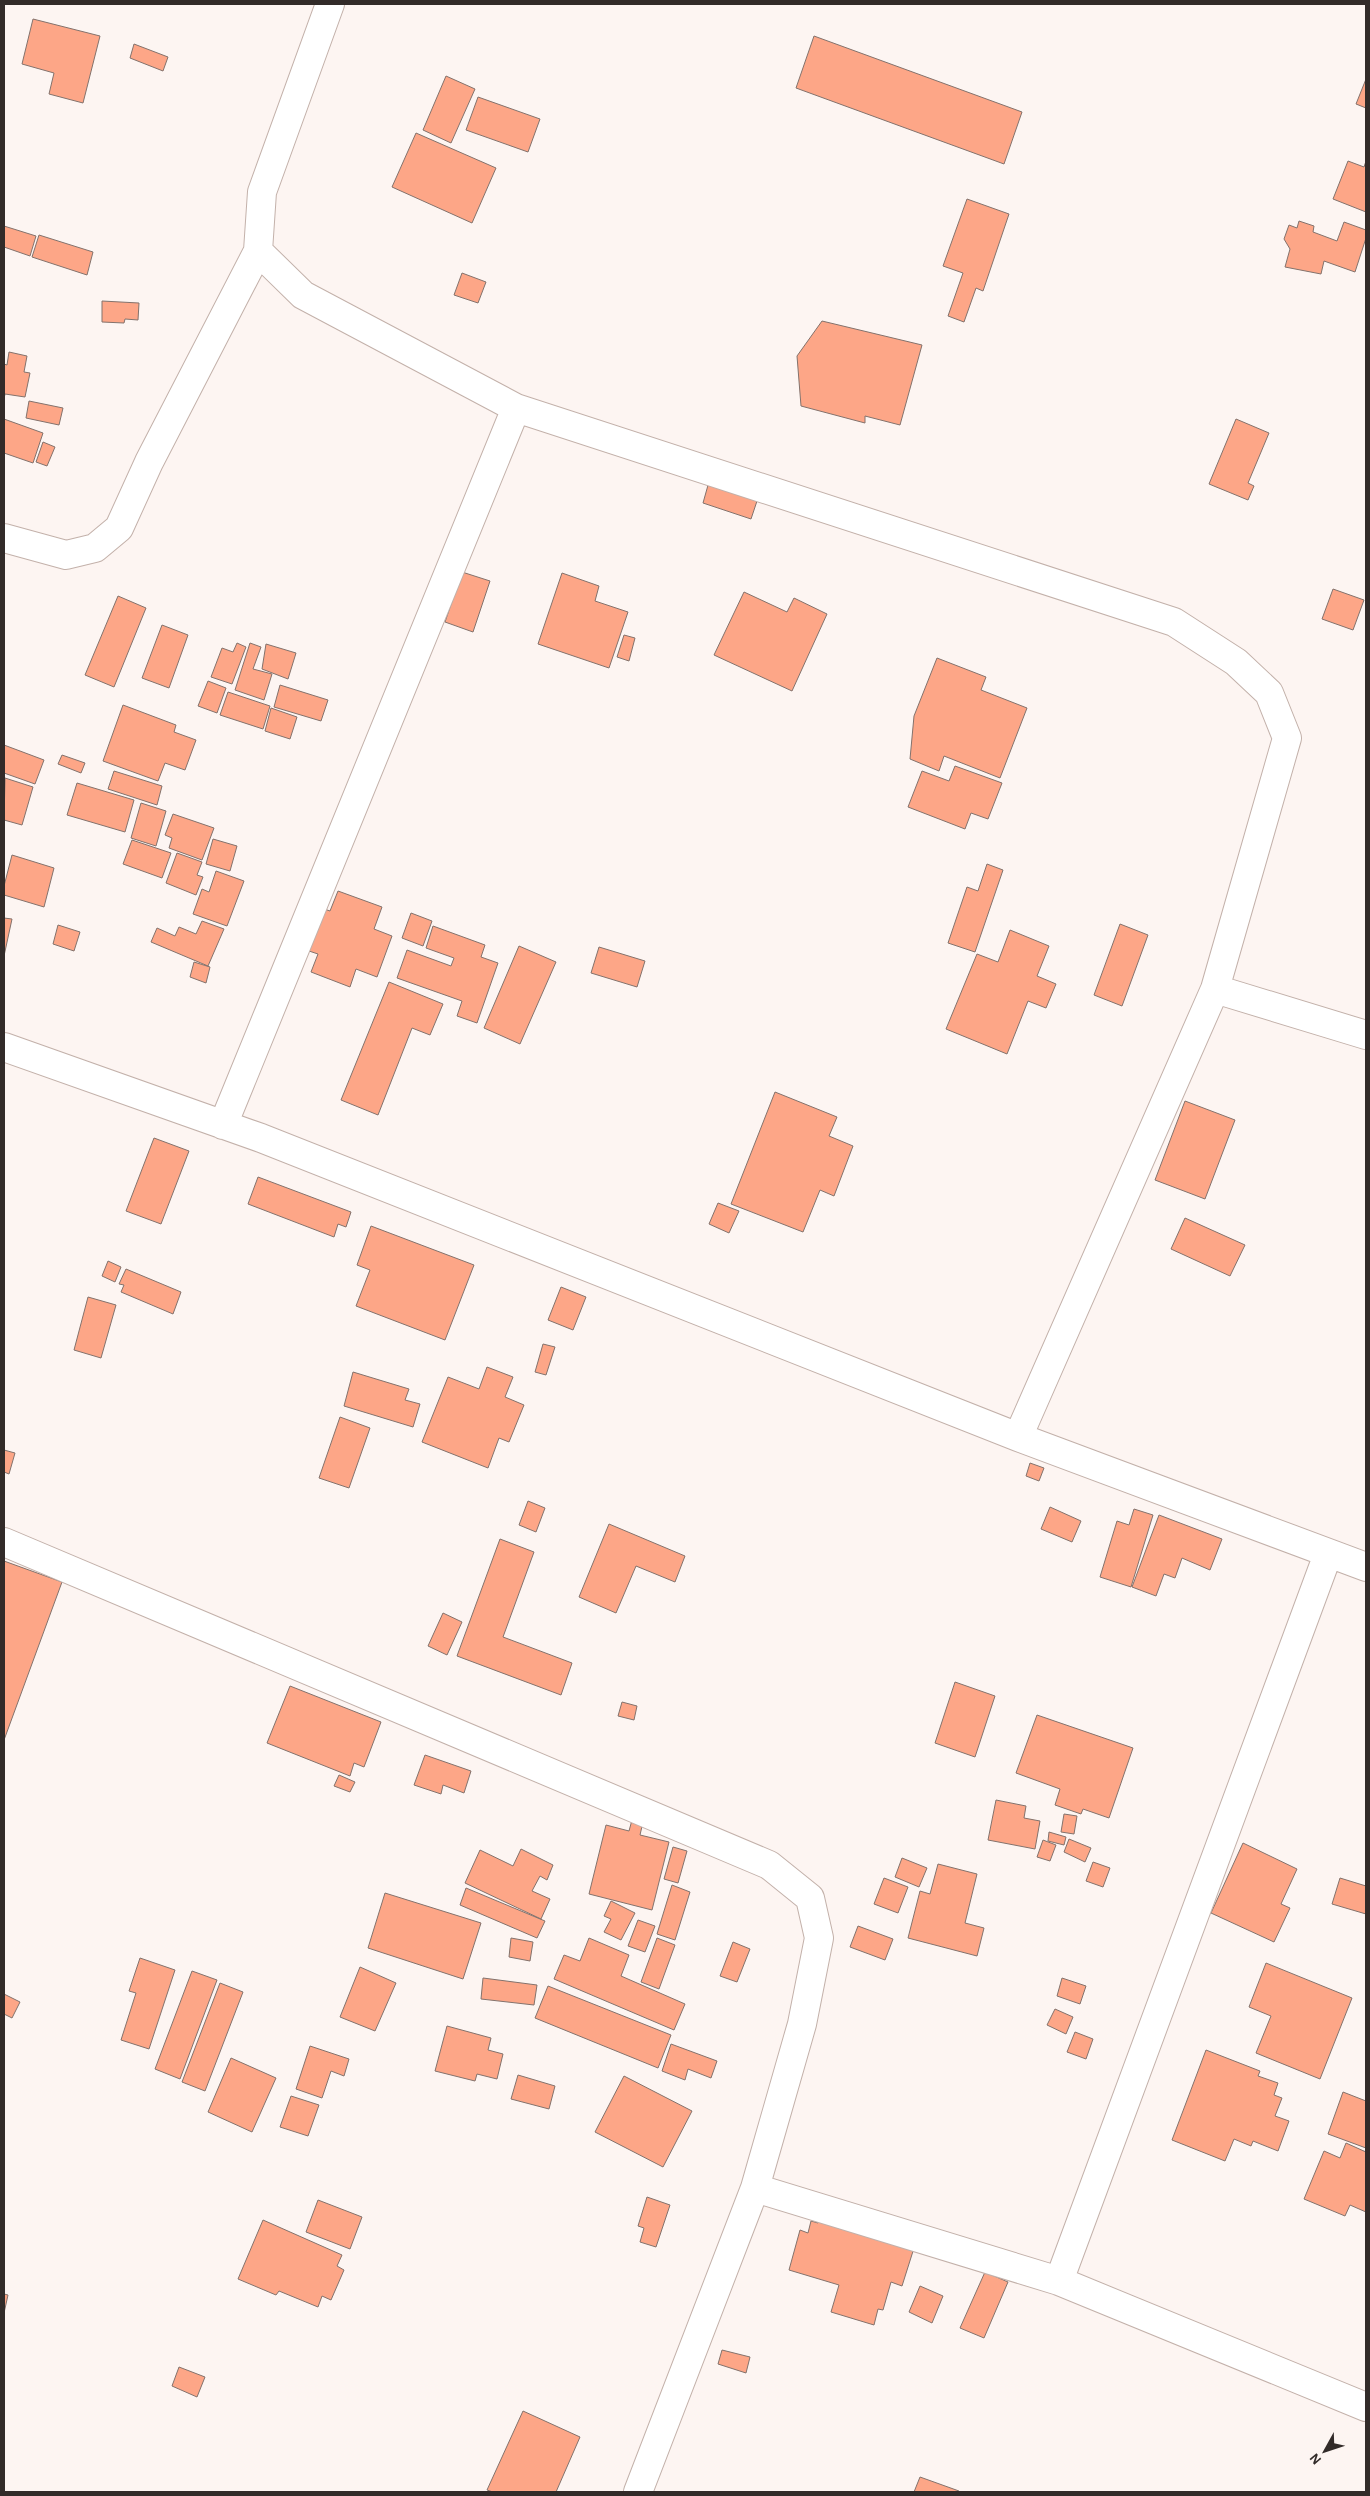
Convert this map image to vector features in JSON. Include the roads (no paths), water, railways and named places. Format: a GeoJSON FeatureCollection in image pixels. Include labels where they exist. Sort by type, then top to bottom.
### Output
{"type":"FeatureCollection","features":[{"type":"Feature","properties":{"kind":"street"},"geometry":{"type":"LineString","coordinates":[[4,538],[66,555],[95,548],[119,528],[149,462],[258,250],[262,192],[330,4]]}},
{"type":"Feature","properties":{"kind":"street"},"geometry":{"type":"LineString","coordinates":[[258,250],[303,295],[516,408],[1174,622],[1236,662],[1269,693],[1287,738],[1216,989],[1018,1437]]}},
{"type":"Feature","properties":{"kind":"street"},"geometry":{"type":"LineString","coordinates":[[223,1125],[516,408]]}},
{"type":"Feature","properties":{"kind":"street"},"geometry":{"type":"LineString","coordinates":[[1216,989],[1366,1035]]}},
{"type":"Feature","properties":{"kind":"street"},"geometry":{"type":"LineString","coordinates":[[4,1047],[261,1138],[1018,1437],[1366,1567]]}},
{"type":"Feature","properties":{"kind":"street"},"geometry":{"type":"LineString","coordinates":[[4,1542],[769,1865],[810,1898],[819,1938],[802,2024],[754,2188],[638,2492]]}},
{"type":"Feature","properties":{"kind":"street"},"geometry":{"type":"LineString","coordinates":[[1059,2281],[1328,1554]]}},
{"type":"Feature","properties":{"kind":"street"},"geometry":{"type":"LineString","coordinates":[[754,2188],[1059,2281],[1366,2407]]}}]}
